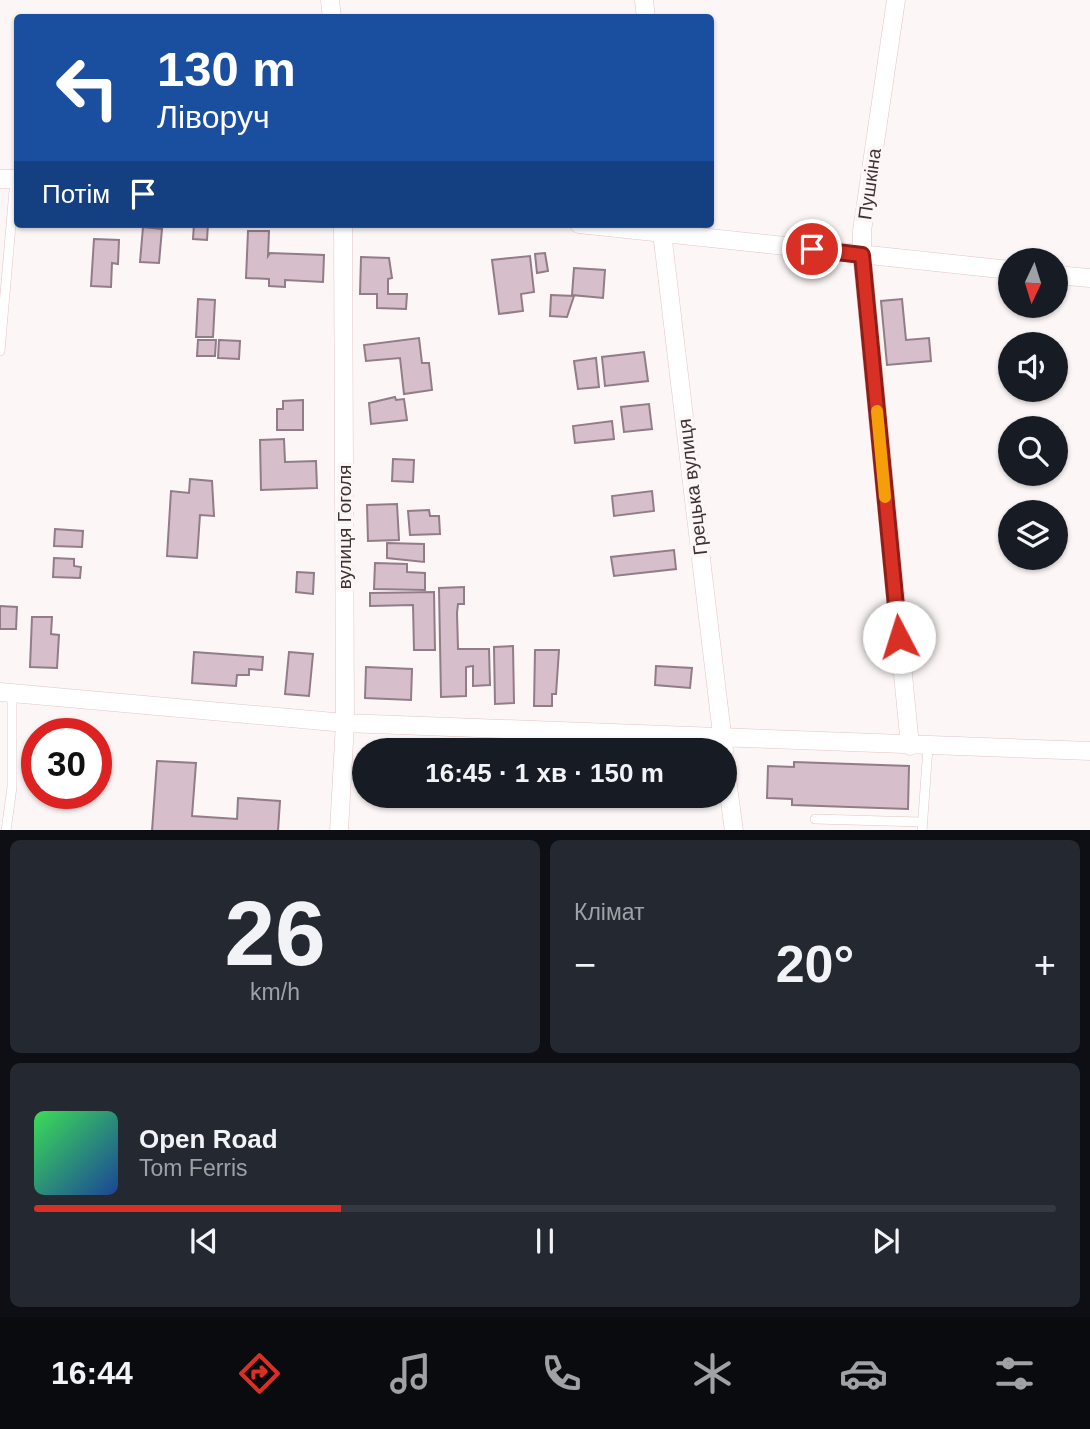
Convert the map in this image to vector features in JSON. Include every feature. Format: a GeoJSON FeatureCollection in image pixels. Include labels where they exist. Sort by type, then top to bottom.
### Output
{"type":"FeatureCollection","features":[{"type":"Feature","properties":{"kind":"street","name":"Пушкіна"},"geometry":{"type":"LineString","coordinates":[[896,0],[862,231],[862,255],[919,746]]}},
{"type":"Feature","properties":{"kind":"street","name":"вулиця Гоголя"},"geometry":{"type":"LineString","coordinates":[[339,830],[345,723],[343,228]]}},
{"type":"Feature","properties":{"kind":"street"},"geometry":{"type":"LineString","coordinates":[[662,228],[862,255],[998,269]]}},
{"type":"Feature","properties":{"kind":"street","name":"Грецька вулиця"},"geometry":{"type":"LineString","coordinates":[[662,228],[722,738]]}},
{"type":"Feature","properties":{"kind":"street"},"geometry":{"type":"LineString","coordinates":[[1068,276],[1090,278]]}},
{"type":"Feature","properties":{"kind":"street"},"geometry":{"type":"LineString","coordinates":[[6,693],[345,723],[628,738]]}},
{"type":"Feature","properties":{"kind":"street"},"geometry":{"type":"LineString","coordinates":[[737,743],[1090,751]]}},
{"type":"Feature","properties":{"kind":"street"},"geometry":{"type":"LineString","coordinates":[[731,808],[734,830]]}},
{"type":"Feature","properties":{"kind":"lane"},"geometry":{"type":"LineString","coordinates":[[0,351],[11,179]]}},
{"type":"Feature","properties":{"kind":"lane"},"geometry":{"type":"LineString","coordinates":[[6,693],[12,787],[6,830]]}},
{"type":"Feature","properties":{"kind":"lane"},"geometry":{"type":"LineString","coordinates":[[814,819],[922,826],[919,746]]}},
{"type":"Feature","properties":{"kind":"building"},"geometry":{"type":"Polygon","coordinates":[[[143,228],[162,229],[159,263],[140,262],[143,228]]]}},
{"type":"Feature","properties":{"kind":"building"},"geometry":{"type":"Polygon","coordinates":[[[194,228],[208,228],[207,240],[193,239],[194,228]]]}},
{"type":"Feature","properties":{"kind":"building"},"geometry":{"type":"Polygon","coordinates":[[[248,231],[269,231],[268,256],[270,253],[324,255],[323,282],[285,280],[285,287],[269,286],[269,279],[246,278],[248,231]]]}},
{"type":"Feature","properties":{"kind":"building"},"geometry":{"type":"Polygon","coordinates":[[[94,239],[119,240],[118,264],[112,263],[111,287],[91,286],[94,239]]]}},
{"type":"Feature","properties":{"kind":"building"},"geometry":{"type":"Polygon","coordinates":[[[545,253],[548,271],[537,273],[535,254],[545,253]]]}},
{"type":"Feature","properties":{"kind":"building"},"geometry":{"type":"Polygon","coordinates":[[[530,256],[534,292],[521,294],[523,311],[499,314],[492,260],[530,256]]]}},
{"type":"Feature","properties":{"kind":"building"},"geometry":{"type":"Polygon","coordinates":[[[361,257],[389,258],[392,278],[388,279],[388,294],[407,294],[406,309],[377,308],[377,294],[360,294],[361,257]]]}},
{"type":"Feature","properties":{"kind":"building"},"geometry":{"type":"Polygon","coordinates":[[[574,268],[605,270],[603,298],[572,295],[574,268]]]}},
{"type":"Feature","properties":{"kind":"building"},"geometry":{"type":"Polygon","coordinates":[[[551,295],[574,296],[567,317],[550,316],[551,295]]]}},
{"type":"Feature","properties":{"kind":"building"},"geometry":{"type":"Polygon","coordinates":[[[198,299],[215,300],[213,337],[196,337],[198,299]]]}},
{"type":"Feature","properties":{"kind":"building"},"geometry":{"type":"Polygon","coordinates":[[[902,299],[906,340],[929,338],[931,361],[887,365],[881,301],[902,299]]]}},
{"type":"Feature","properties":{"kind":"building"},"geometry":{"type":"Polygon","coordinates":[[[419,338],[422,363],[429,363],[432,390],[404,394],[400,358],[366,361],[364,345],[419,338]]]}},
{"type":"Feature","properties":{"kind":"building"},"geometry":{"type":"Polygon","coordinates":[[[198,340],[216,340],[215,356],[197,356],[198,340]]]}},
{"type":"Feature","properties":{"kind":"building"},"geometry":{"type":"Polygon","coordinates":[[[219,340],[240,341],[239,359],[218,358],[219,340]]]}},
{"type":"Feature","properties":{"kind":"building"},"geometry":{"type":"Polygon","coordinates":[[[644,352],[648,381],[605,386],[602,357],[644,352]]]}},
{"type":"Feature","properties":{"kind":"building"},"geometry":{"type":"Polygon","coordinates":[[[596,358],[599,387],[578,389],[574,361],[596,358]]]}},
{"type":"Feature","properties":{"kind":"building"},"geometry":{"type":"Polygon","coordinates":[[[395,397],[396,400],[404,399],[407,420],[371,424],[369,403],[395,397]]]}},
{"type":"Feature","properties":{"kind":"building"},"geometry":{"type":"Polygon","coordinates":[[[303,400],[303,430],[277,430],[277,409],[283,409],[283,401],[303,400]]]}},
{"type":"Feature","properties":{"kind":"building"},"geometry":{"type":"Polygon","coordinates":[[[649,404],[652,429],[624,432],[621,407],[649,404]]]}},
{"type":"Feature","properties":{"kind":"building"},"geometry":{"type":"Polygon","coordinates":[[[612,421],[614,439],[575,443],[573,426],[612,421]]]}},
{"type":"Feature","properties":{"kind":"building"},"geometry":{"type":"Polygon","coordinates":[[[284,439],[285,462],[316,461],[317,488],[261,490],[260,440],[284,439]]]}},
{"type":"Feature","properties":{"kind":"building"},"geometry":{"type":"Polygon","coordinates":[[[393,459],[414,460],[413,482],[392,481],[393,459]]]}},
{"type":"Feature","properties":{"kind":"building"},"geometry":{"type":"Polygon","coordinates":[[[190,479],[212,481],[214,516],[200,515],[197,558],[167,556],[171,491],[189,493],[190,479]]]}},
{"type":"Feature","properties":{"kind":"building"},"geometry":{"type":"Polygon","coordinates":[[[652,491],[654,511],[614,516],[612,496],[652,491]]]}},
{"type":"Feature","properties":{"kind":"building"},"geometry":{"type":"Polygon","coordinates":[[[397,504],[399,540],[368,541],[367,505],[397,504]]]}},
{"type":"Feature","properties":{"kind":"building"},"geometry":{"type":"Polygon","coordinates":[[[429,510],[430,516],[439,516],[440,534],[410,535],[408,511],[429,510]]]}},
{"type":"Feature","properties":{"kind":"building"},"geometry":{"type":"Polygon","coordinates":[[[55,529],[83,531],[82,547],[54,546],[55,529]]]}},
{"type":"Feature","properties":{"kind":"building"},"geometry":{"type":"Polygon","coordinates":[[[387,543],[424,544],[424,562],[387,558],[387,543]]]}},
{"type":"Feature","properties":{"kind":"building"},"geometry":{"type":"Polygon","coordinates":[[[674,550],[676,569],[614,576],[611,557],[674,550]]]}},
{"type":"Feature","properties":{"kind":"building"},"geometry":{"type":"Polygon","coordinates":[[[54,558],[74,559],[74,566],[81,567],[80,578],[53,577],[54,558]]]}},
{"type":"Feature","properties":{"kind":"building"},"geometry":{"type":"Polygon","coordinates":[[[375,563],[407,564],[407,572],[425,573],[425,590],[374,589],[375,563]]]}},
{"type":"Feature","properties":{"kind":"building"},"geometry":{"type":"Polygon","coordinates":[[[297,572],[314,573],[313,594],[296,592],[297,572]]]}},
{"type":"Feature","properties":{"kind":"building"},"geometry":{"type":"Polygon","coordinates":[[[464,587],[464,604],[458,604],[457,613],[458,649],[489,649],[490,685],[473,686],[473,666],[466,667],[466,696],[441,697],[439,588],[464,587]]]}},
{"type":"Feature","properties":{"kind":"building"},"geometry":{"type":"Polygon","coordinates":[[[434,592],[435,650],[414,650],[413,605],[370,606],[370,593],[434,592]]]}},
{"type":"Feature","properties":{"kind":"building"},"geometry":{"type":"Polygon","coordinates":[[[0,606],[17,607],[16,629],[0,629],[0,606]]]}},
{"type":"Feature","properties":{"kind":"building"},"geometry":{"type":"Polygon","coordinates":[[[32,617],[52,617],[51,634],[59,635],[57,668],[30,667],[32,617]]]}},
{"type":"Feature","properties":{"kind":"building"},"geometry":{"type":"Polygon","coordinates":[[[513,646],[514,703],[495,704],[494,647],[513,646]]]}},
{"type":"Feature","properties":{"kind":"building"},"geometry":{"type":"Polygon","coordinates":[[[535,650],[559,650],[556,694],[552,694],[552,706],[534,706],[535,650]]]}},
{"type":"Feature","properties":{"kind":"building"},"geometry":{"type":"Polygon","coordinates":[[[194,652],[263,657],[262,670],[249,669],[249,675],[237,675],[236,686],[192,683],[194,652]]]}},
{"type":"Feature","properties":{"kind":"building"},"geometry":{"type":"Polygon","coordinates":[[[289,652],[313,654],[309,696],[285,694],[289,652]]]}},
{"type":"Feature","properties":{"kind":"building"},"geometry":{"type":"Polygon","coordinates":[[[656,666],[692,668],[690,688],[655,685],[656,666]]]}},
{"type":"Feature","properties":{"kind":"building"},"geometry":{"type":"Polygon","coordinates":[[[366,667],[412,669],[411,700],[365,698],[366,667]]]}},
{"type":"Feature","properties":{"kind":"building"},"geometry":{"type":"Polygon","coordinates":[[[157,761],[196,763],[192,816],[237,819],[238,798],[280,801],[278,830],[152,830],[157,761]]]}},
{"type":"Feature","properties":{"kind":"building"},"geometry":{"type":"Polygon","coordinates":[[[794,762],[909,766],[908,809],[792,805],[792,799],[767,798],[768,766],[794,767],[794,762]]]}},
{"type":"Feature","properties":{"kind":"slow traffic"},"geometry":{"type":"LineString","coordinates":[[877,411],[885,497]]}},
{"type":"Feature","properties":{"kind":"route"},"geometry":{"type":"LineString","coordinates":[[812,249],[862,255],[899,637]]}}]}
